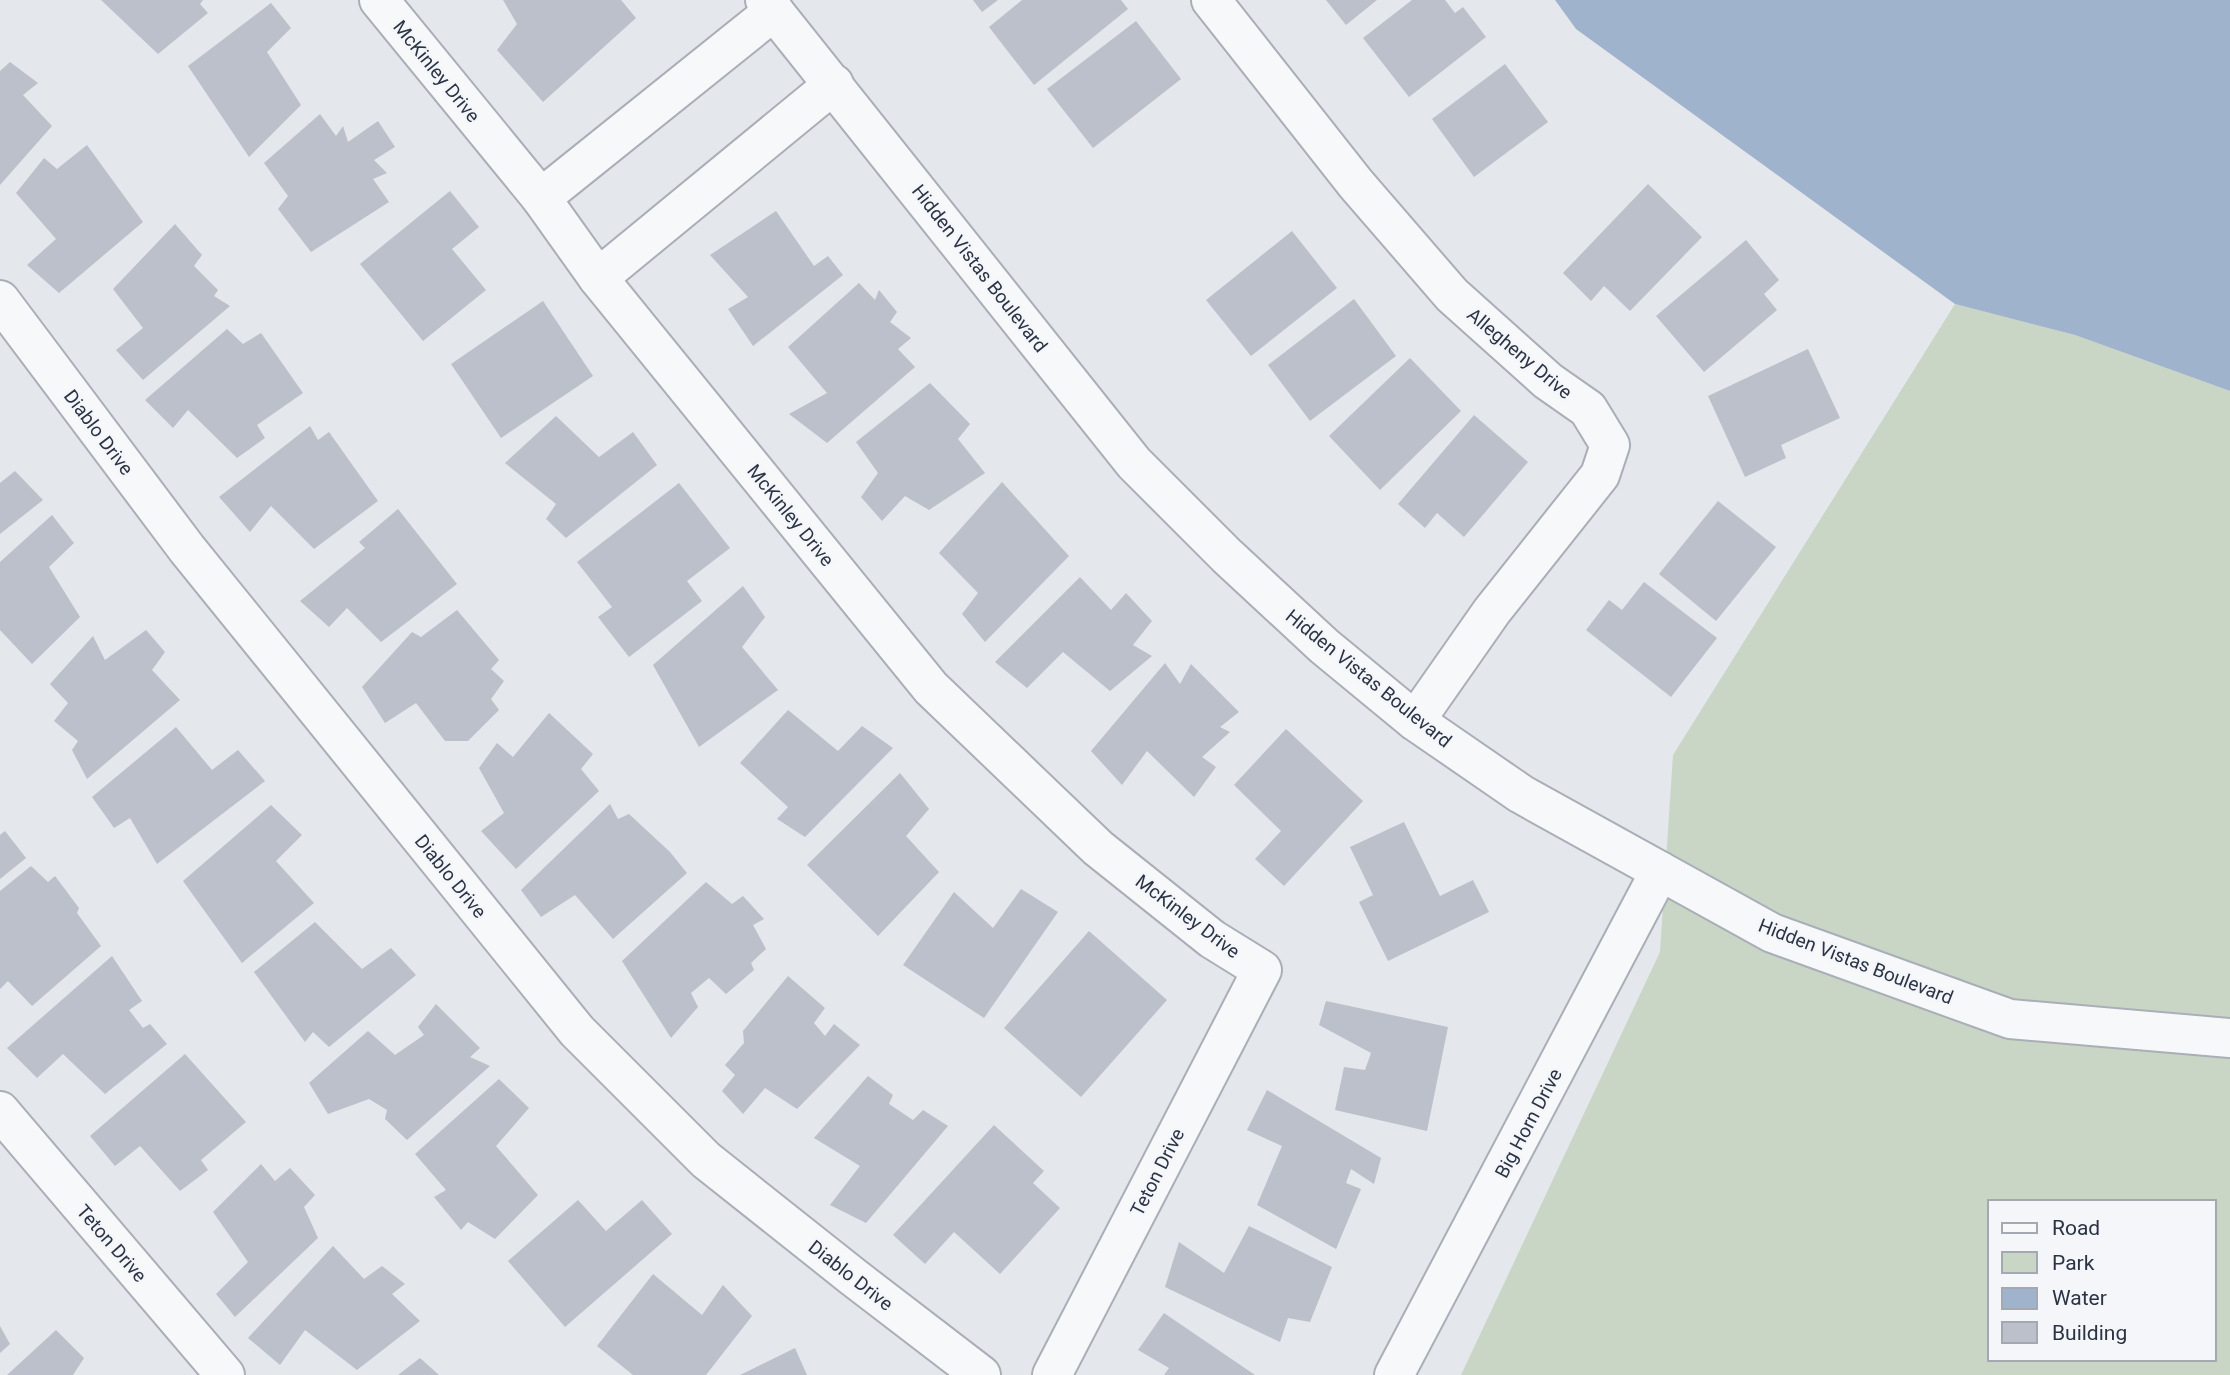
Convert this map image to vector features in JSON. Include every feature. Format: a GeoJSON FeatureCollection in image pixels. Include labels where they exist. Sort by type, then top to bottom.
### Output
{"type":"FeatureCollection","features":[{"type":"Feature","properties":{"kind":"street","name":"McKinley Drive"},"geometry":{"type":"LineString","coordinates":[[379,0],[541,198],[598,278],[931,688],[1098,848],[1212,939],[1262,970]]}},
{"type":"Feature","properties":{"kind":"street","name":"Allegheny Drive"},"geometry":{"type":"LineString","coordinates":[[1211,0],[1356,184],[1452,295],[1548,381],[1588,409],[1610,445],[1600,475],[1492,611],[1415,721]]}},
{"type":"Feature","properties":{"kind":"street"},"geometry":{"type":"LineString","coordinates":[[541,198],[769,6]]}},
{"type":"Feature","properties":{"kind":"street","name":"Hidden Vistas Boulevard"},"geometry":{"type":"LineString","coordinates":[[769,6],[834,84],[1134,463],[1324,646],[1415,721],[1521,794],[1772,933],[2010,1019],[2230,1038]]}},
{"type":"Feature","properties":{"kind":"street"},"geometry":{"type":"LineString","coordinates":[[598,278],[834,84]]}},
{"type":"Feature","properties":{"kind":"street","name":"Diablo Drive"},"geometry":{"type":"LineString","coordinates":[[0,300],[187,549],[577,1031],[706,1160],[981,1375]]}},
{"type":"Feature","properties":{"kind":"street","name":"Big Horn Drive"},"geometry":{"type":"LineString","coordinates":[[1394,1375],[1660,871]]}},
{"type":"Feature","properties":{"kind":"street","name":"Teton Drive"},"geometry":{"type":"LineString","coordinates":[[1052,1375],[1262,970]]}},
{"type":"Feature","properties":{"kind":"street","name":"Teton Drive"},"geometry":{"type":"LineString","coordinates":[[0,1111],[225,1375]]}},
{"type":"Feature","properties":{"kind":"green space"},"geometry":{"type":"Polygon","coordinates":[[[1955,304],[2075,335],[2230,391],[2230,1375],[1461,1375],[1660,952],[1673,755],[1955,304]]]}},
{"type":"Feature","properties":{"kind":"water"},"geometry":{"type":"Polygon","coordinates":[[[1555,0],[2230,0],[2230,391],[2075,335],[1955,304],[1576,29],[1555,0]]]}},
{"type":"Feature","properties":{"kind":"building"},"geometry":{"type":"Polygon","coordinates":[[[101,0],[203,0],[200,4],[208,13],[158,54],[101,0]]]}},
{"type":"Feature","properties":{"kind":"building"},"geometry":{"type":"Polygon","coordinates":[[[503,0],[621,0],[636,18],[543,102],[497,50],[517,24],[503,0]]]}},
{"type":"Feature","properties":{"kind":"building"},"geometry":{"type":"Polygon","coordinates":[[[973,0],[998,0],[982,12],[973,0]]]}},
{"type":"Feature","properties":{"kind":"building"},"geometry":{"type":"Polygon","coordinates":[[[1022,0],[1121,0],[1128,9],[1034,85],[989,27],[1022,0]]]}},
{"type":"Feature","properties":{"kind":"building"},"geometry":{"type":"Polygon","coordinates":[[[1326,0],[1377,0],[1346,25],[1326,0]]]}},
{"type":"Feature","properties":{"kind":"building"},"geometry":{"type":"Polygon","coordinates":[[[1412,0],[1445,0],[1455,13],[1463,7],[1486,37],[1409,97],[1363,38],[1412,0]]]}},
{"type":"Feature","properties":{"kind":"building"},"geometry":{"type":"Polygon","coordinates":[[[271,3],[291,28],[267,52],[301,105],[249,157],[188,66],[271,3]]]}},
{"type":"Feature","properties":{"kind":"building"},"geometry":{"type":"Polygon","coordinates":[[[1136,21],[1181,79],[1093,148],[1047,89],[1136,21]]]}},
{"type":"Feature","properties":{"kind":"building"},"geometry":{"type":"Polygon","coordinates":[[[10,62],[38,83],[23,95],[52,126],[0,185],[0,71],[10,62]]]}},
{"type":"Feature","properties":{"kind":"building"},"geometry":{"type":"Polygon","coordinates":[[[1505,64],[1548,122],[1474,177],[1432,119],[1505,64]]]}},
{"type":"Feature","properties":{"kind":"building"},"geometry":{"type":"Polygon","coordinates":[[[320,114],[336,136],[343,126],[348,142],[378,121],[395,147],[374,160],[387,173],[373,179],[389,202],[311,252],[278,209],[288,196],[264,163],[320,114]]]}},
{"type":"Feature","properties":{"kind":"building"},"geometry":{"type":"Polygon","coordinates":[[[87,145],[143,222],[59,293],[27,265],[56,239],[16,193],[44,158],[57,169],[87,145]]]}},
{"type":"Feature","properties":{"kind":"building"},"geometry":{"type":"Polygon","coordinates":[[[1648,184],[1702,237],[1630,311],[1604,286],[1591,301],[1563,273],[1648,184]]]}},
{"type":"Feature","properties":{"kind":"building"},"geometry":{"type":"Polygon","coordinates":[[[450,191],[479,227],[452,249],[486,290],[423,341],[360,264],[450,191]]]}},
{"type":"Feature","properties":{"kind":"building"},"geometry":{"type":"Polygon","coordinates":[[[776,211],[814,266],[828,256],[843,275],[753,346],[728,309],[748,297],[710,255],[776,211]]]}},
{"type":"Feature","properties":{"kind":"building"},"geometry":{"type":"Polygon","coordinates":[[[175,224],[202,255],[194,266],[218,290],[214,296],[230,306],[143,380],[116,350],[143,328],[113,289],[175,224]]]}},
{"type":"Feature","properties":{"kind":"building"},"geometry":{"type":"Polygon","coordinates":[[[1292,231],[1337,288],[1251,356],[1206,300],[1292,231]]]}},
{"type":"Feature","properties":{"kind":"building"},"geometry":{"type":"Polygon","coordinates":[[[1746,240],[1779,280],[1764,294],[1777,310],[1704,372],[1656,316],[1746,240]]]}},
{"type":"Feature","properties":{"kind":"building"},"geometry":{"type":"Polygon","coordinates":[[[859,283],[875,300],[879,290],[897,312],[890,322],[911,338],[898,349],[915,367],[827,443],[789,414],[827,393],[788,347],[859,283]]]}},
{"type":"Feature","properties":{"kind":"building"},"geometry":{"type":"Polygon","coordinates":[[[1354,299],[1396,356],[1310,421],[1268,365],[1354,299]]]}},
{"type":"Feature","properties":{"kind":"building"},"geometry":{"type":"Polygon","coordinates":[[[543,301],[593,376],[501,438],[451,364],[543,301]]]}},
{"type":"Feature","properties":{"kind":"building"},"geometry":{"type":"Polygon","coordinates":[[[227,329],[243,344],[261,333],[303,393],[257,425],[265,438],[237,458],[188,410],[173,428],[145,400],[227,329]]]}},
{"type":"Feature","properties":{"kind":"building"},"geometry":{"type":"Polygon","coordinates":[[[1808,349],[1840,418],[1781,445],[1786,458],[1745,477],[1708,396],[1808,349]]]}},
{"type":"Feature","properties":{"kind":"building"},"geometry":{"type":"Polygon","coordinates":[[[1410,358],[1461,411],[1380,490],[1329,436],[1410,358]]]}},
{"type":"Feature","properties":{"kind":"building"},"geometry":{"type":"Polygon","coordinates":[[[930,383],[970,424],[958,439],[985,473],[929,510],[905,496],[882,521],[861,497],[878,473],[856,442],[930,383]]]}},
{"type":"Feature","properties":{"kind":"building"},"geometry":{"type":"Polygon","coordinates":[[[1474,415],[1528,462],[1464,537],[1437,513],[1425,528],[1398,504],[1474,415]]]}},
{"type":"Feature","properties":{"kind":"building"},"geometry":{"type":"Polygon","coordinates":[[[556,416],[599,457],[633,432],[657,465],[566,538],[546,519],[556,504],[505,463],[556,416]]]}},
{"type":"Feature","properties":{"kind":"building"},"geometry":{"type":"Polygon","coordinates":[[[310,426],[318,440],[329,432],[378,501],[314,549],[271,506],[250,532],[219,497],[310,426]]]}},
{"type":"Feature","properties":{"kind":"building"},"geometry":{"type":"Polygon","coordinates":[[[15,471],[43,500],[0,534],[0,483],[15,471]]]}},
{"type":"Feature","properties":{"kind":"building"},"geometry":{"type":"Polygon","coordinates":[[[1002,482],[1069,556],[985,642],[962,614],[978,593],[939,553],[1002,482]]]}},
{"type":"Feature","properties":{"kind":"building"},"geometry":{"type":"Polygon","coordinates":[[[679,483],[730,548],[687,581],[702,601],[629,657],[598,617],[612,607],[577,562],[679,483]]]}},
{"type":"Feature","properties":{"kind":"building"},"geometry":{"type":"Polygon","coordinates":[[[1718,501],[1776,547],[1716,621],[1659,574],[1718,501]]]}},
{"type":"Feature","properties":{"kind":"building"},"geometry":{"type":"Polygon","coordinates":[[[398,509],[457,584],[381,642],[347,608],[329,627],[300,601],[365,548],[359,542],[398,509]]]}},
{"type":"Feature","properties":{"kind":"building"},"geometry":{"type":"Polygon","coordinates":[[[52,515],[74,543],[49,567],[80,617],[32,664],[0,630],[0,562],[52,515]]]}},
{"type":"Feature","properties":{"kind":"building"},"geometry":{"type":"Polygon","coordinates":[[[1080,577],[1111,610],[1126,593],[1152,621],[1133,645],[1152,656],[1110,691],[1063,652],[1027,688],[995,662],[1080,577]]]}},
{"type":"Feature","properties":{"kind":"building"},"geometry":{"type":"Polygon","coordinates":[[[1644,582],[1717,638],[1671,697],[1586,630],[1609,600],[1622,610],[1644,582]]]}},
{"type":"Feature","properties":{"kind":"building"},"geometry":{"type":"Polygon","coordinates":[[[743,586],[765,617],[742,647],[778,690],[699,747],[653,665],[743,586]]]}},
{"type":"Feature","properties":{"kind":"building"},"geometry":{"type":"Polygon","coordinates":[[[457,610],[499,660],[491,669],[504,681],[491,699],[499,710],[468,741],[445,741],[416,703],[385,723],[362,687],[412,632],[421,637],[457,610]]]}},
{"type":"Feature","properties":{"kind":"building"},"geometry":{"type":"Polygon","coordinates":[[[146,630],[165,652],[152,670],[180,700],[87,779],[72,750],[78,741],[54,721],[68,703],[50,684],[93,636],[105,660],[146,630]]]}},
{"type":"Feature","properties":{"kind":"building"},"geometry":{"type":"Polygon","coordinates":[[[1165,663],[1180,684],[1191,664],[1239,712],[1220,727],[1230,732],[1202,757],[1216,767],[1194,797],[1147,751],[1122,785],[1091,751],[1165,663]]]}},
{"type":"Feature","properties":{"kind":"building"},"geometry":{"type":"Polygon","coordinates":[[[788,710],[838,751],[862,726],[893,748],[805,837],[777,819],[788,807],[740,763],[788,710]]]}},
{"type":"Feature","properties":{"kind":"building"},"geometry":{"type":"Polygon","coordinates":[[[549,713],[593,754],[581,769],[599,791],[516,869],[481,831],[504,813],[479,768],[497,743],[513,757],[549,713]]]}},
{"type":"Feature","properties":{"kind":"building"},"geometry":{"type":"Polygon","coordinates":[[[176,727],[212,770],[238,750],[265,781],[157,864],[130,818],[114,828],[92,797],[176,727]]]}},
{"type":"Feature","properties":{"kind":"building"},"geometry":{"type":"Polygon","coordinates":[[[1286,729],[1363,801],[1284,886],[1255,859],[1281,831],[1234,785],[1286,729]]]}},
{"type":"Feature","properties":{"kind":"building"},"geometry":{"type":"Polygon","coordinates":[[[900,773],[929,809],[906,836],[939,872],[878,936],[807,865],[900,773]]]}},
{"type":"Feature","properties":{"kind":"building"},"geometry":{"type":"Polygon","coordinates":[[[610,804],[618,819],[629,814],[670,852],[687,873],[613,939],[575,895],[541,917],[521,890],[610,804]]]}},
{"type":"Feature","properties":{"kind":"building"},"geometry":{"type":"Polygon","coordinates":[[[271,805],[302,835],[276,861],[314,903],[242,963],[183,881],[271,805]]]}},
{"type":"Feature","properties":{"kind":"building"},"geometry":{"type":"Polygon","coordinates":[[[1404,822],[1440,896],[1473,880],[1489,912],[1388,961],[1359,902],[1373,895],[1350,847],[1404,822]]]}},
{"type":"Feature","properties":{"kind":"building"},"geometry":{"type":"Polygon","coordinates":[[[5,831],[26,858],[0,879],[0,835],[5,831]]]}},
{"type":"Feature","properties":{"kind":"building"},"geometry":{"type":"Polygon","coordinates":[[[31,866],[48,882],[55,876],[79,908],[77,913],[101,946],[32,1006],[8,981],[0,989],[0,891],[31,866]]]}},
{"type":"Feature","properties":{"kind":"building"},"geometry":{"type":"Polygon","coordinates":[[[706,882],[732,904],[743,896],[764,919],[753,925],[766,949],[751,963],[754,970],[726,994],[709,978],[691,993],[698,1007],[671,1038],[622,961],[706,882]]]}},
{"type":"Feature","properties":{"kind":"building"},"geometry":{"type":"Polygon","coordinates":[[[1021,889],[1058,912],[984,1018],[903,965],[954,892],[993,928],[1021,889]]]}},
{"type":"Feature","properties":{"kind":"building"},"geometry":{"type":"Polygon","coordinates":[[[315,922],[362,969],[391,948],[416,975],[329,1047],[313,1032],[305,1042],[254,972],[315,922]]]}},
{"type":"Feature","properties":{"kind":"building"},"geometry":{"type":"Polygon","coordinates":[[[1089,931],[1167,1000],[1081,1097],[1004,1028],[1089,931]]]}},
{"type":"Feature","properties":{"kind":"building"},"geometry":{"type":"Polygon","coordinates":[[[112,956],[142,1001],[129,1010],[143,1028],[150,1024],[167,1044],[105,1094],[63,1054],[37,1078],[7,1048],[112,956]]]}},
{"type":"Feature","properties":{"kind":"building"},"geometry":{"type":"Polygon","coordinates":[[[788,976],[825,1008],[814,1023],[825,1036],[834,1024],[860,1045],[797,1109],[765,1088],[743,1114],[722,1091],[735,1075],[725,1065],[744,1043],[743,1031],[788,976]]]}},
{"type":"Feature","properties":{"kind":"building"},"geometry":{"type":"Polygon","coordinates":[[[1326,1001],[1448,1027],[1427,1131],[1335,1110],[1344,1067],[1365,1070],[1371,1053],[1319,1025],[1326,1001]]]}},
{"type":"Feature","properties":{"kind":"building"},"geometry":{"type":"Polygon","coordinates":[[[436,1004],[480,1048],[470,1057],[490,1066],[407,1140],[385,1119],[387,1110],[369,1099],[328,1114],[309,1083],[368,1031],[395,1055],[424,1035],[418,1027],[436,1004]]]}},
{"type":"Feature","properties":{"kind":"building"},"geometry":{"type":"Polygon","coordinates":[[[185,1054],[246,1122],[201,1160],[208,1170],[180,1191],[140,1146],[115,1166],[90,1136],[185,1054]]]}},
{"type":"Feature","properties":{"kind":"building"},"geometry":{"type":"Polygon","coordinates":[[[868,1076],[893,1095],[889,1104],[913,1120],[923,1110],[948,1126],[866,1223],[830,1205],[860,1166],[814,1138],[868,1076]]]}},
{"type":"Feature","properties":{"kind":"building"},"geometry":{"type":"Polygon","coordinates":[[[499,1079],[529,1108],[496,1146],[538,1195],[495,1239],[468,1222],[461,1230],[434,1197],[446,1190],[415,1154],[499,1079]]]}},
{"type":"Feature","properties":{"kind":"building"},"geometry":{"type":"Polygon","coordinates":[[[1267,1090],[1381,1158],[1374,1184],[1351,1169],[1346,1183],[1361,1189],[1336,1249],[1257,1205],[1282,1146],[1247,1130],[1267,1090]]]}},
{"type":"Feature","properties":{"kind":"building"},"geometry":{"type":"Polygon","coordinates":[[[994,1125],[1044,1171],[1033,1183],[1060,1208],[1000,1274],[954,1232],[925,1264],[893,1235],[994,1125]]]}},
{"type":"Feature","properties":{"kind":"building"},"geometry":{"type":"Polygon","coordinates":[[[261,1164],[275,1181],[290,1168],[315,1195],[304,1207],[318,1238],[235,1317],[216,1294],[248,1262],[213,1212],[261,1164]]]}},
{"type":"Feature","properties":{"kind":"building"},"geometry":{"type":"Polygon","coordinates":[[[578,1200],[606,1231],[642,1200],[672,1234],[565,1327],[508,1261],[578,1200]]]}},
{"type":"Feature","properties":{"kind":"building"},"geometry":{"type":"Polygon","coordinates":[[[1249,1226],[1332,1267],[1310,1322],[1288,1318],[1280,1342],[1165,1287],[1179,1242],[1224,1273],[1249,1226]]]}},
{"type":"Feature","properties":{"kind":"building"},"geometry":{"type":"Polygon","coordinates":[[[333,1246],[364,1279],[382,1266],[405,1284],[392,1294],[420,1321],[357,1370],[305,1330],[280,1365],[248,1338],[333,1246]]]}},
{"type":"Feature","properties":{"kind":"building"},"geometry":{"type":"Polygon","coordinates":[[[653,1274],[702,1315],[723,1285],[752,1316],[706,1375],[633,1375],[597,1346],[653,1274]]]}},
{"type":"Feature","properties":{"kind":"building"},"geometry":{"type":"Polygon","coordinates":[[[1164,1313],[1255,1375],[1164,1375],[1169,1368],[1138,1350],[1164,1313]]]}},
{"type":"Feature","properties":{"kind":"building"},"geometry":{"type":"Polygon","coordinates":[[[0,1326],[10,1344],[0,1353],[0,1326]]]}},
{"type":"Feature","properties":{"kind":"building"},"geometry":{"type":"Polygon","coordinates":[[[56,1330],[84,1358],[73,1375],[7,1375],[56,1330]]]}},
{"type":"Feature","properties":{"kind":"building"},"geometry":{"type":"Polygon","coordinates":[[[795,1348],[807,1375],[740,1375],[795,1348]]]}},
{"type":"Feature","properties":{"kind":"building"},"geometry":{"type":"Polygon","coordinates":[[[420,1358],[439,1375],[398,1375],[420,1358]]]}}]}
